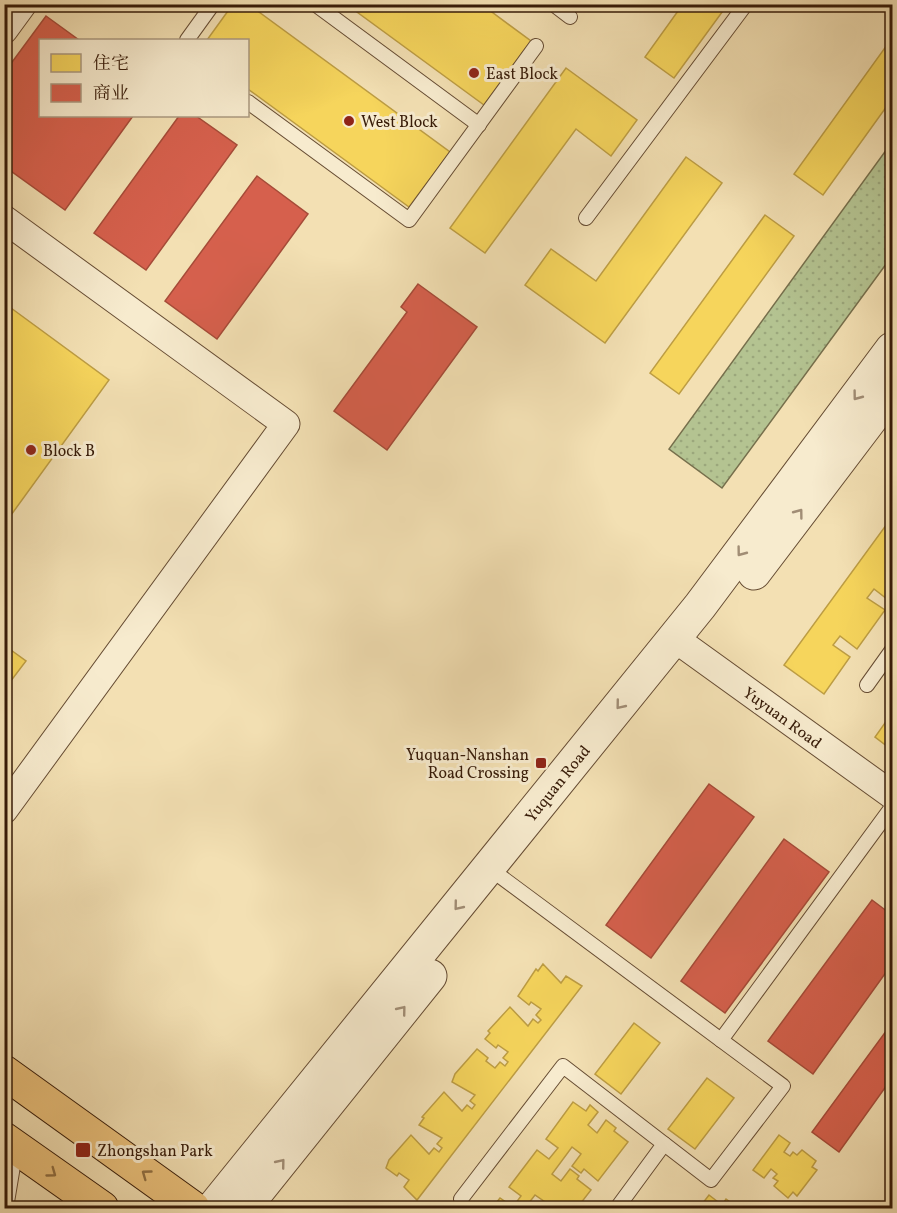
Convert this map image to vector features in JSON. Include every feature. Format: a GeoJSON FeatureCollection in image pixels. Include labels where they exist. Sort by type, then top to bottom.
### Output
{"type":"FeatureCollection","features":[{"type":"Feature","properties":{"kind":"main road"},"geometry":{"type":"LineString","coordinates":[[4,1072],[193,1209]]}},
{"type":"Feature","properties":{"kind":"main road"},"geometry":{"type":"LineString","coordinates":[[8,1148],[102,1209]]}},
{"type":"Feature","properties":{"kind":"street"},"geometry":{"type":"LineString","coordinates":[[4,30],[23,4]]}},
{"type":"Feature","properties":{"kind":"street"},"geometry":{"type":"LineString","coordinates":[[4,219],[286,424],[4,810]]}},
{"type":"Feature","properties":{"kind":"street","name":"Yuquan Road"},"geometry":{"type":"LineString","coordinates":[[683,645],[892,349]]}},
{"type":"Feature","properties":{"kind":"street","name":"Yuquan Road"},"geometry":{"type":"LineString","coordinates":[[213,1209],[498,874],[683,645],[885,406]]}},
{"type":"Feature","properties":{"kind":"street","name":"Yuyuan Road"},"geometry":{"type":"LineString","coordinates":[[683,645],[892,795]]}},
{"type":"Feature","properties":{"kind":"street","name":"Yuquan Road"},"geometry":{"type":"LineString","coordinates":[[244,1209],[498,874]]}},
{"type":"Feature","properties":{"kind":"lane"},"geometry":{"type":"LineString","coordinates":[[188,39],[213,4]]}},
{"type":"Feature","properties":{"kind":"lane"},"geometry":{"type":"LineString","coordinates":[[315,4],[479,125]]}},
{"type":"Feature","properties":{"kind":"lane"},"geometry":{"type":"LineString","coordinates":[[553,4],[570,17]]}},
{"type":"Feature","properties":{"kind":"lane"},"geometry":{"type":"LineString","coordinates":[[586,218],[746,4]]}},
{"type":"Feature","properties":{"kind":"lane"},"geometry":{"type":"LineString","coordinates":[[249,103],[409,220],[536,46]]}},
{"type":"Feature","properties":{"kind":"lane"},"geometry":{"type":"LineString","coordinates":[[867,685],[892,650]]}},
{"type":"Feature","properties":{"kind":"lane"},"geometry":{"type":"LineString","coordinates":[[721,1040],[892,807]]}},
{"type":"Feature","properties":{"kind":"lane"},"geometry":{"type":"LineString","coordinates":[[461,1199],[563,1066],[711,1180],[783,1086],[498,874]]}},
{"type":"Feature","properties":{"kind":"lane"},"geometry":{"type":"LineString","coordinates":[[617,1209],[664,1144]]}},
{"type":"Feature","properties":{"kind":"lane"},"geometry":{"type":"LineString","coordinates":[[6,1209],[8,1148]]}},
{"type":"Feature","properties":{"kind":"green space"},"geometry":{"type":"Polygon","coordinates":[[[892,142],[892,256],[722,488],[669,449],[892,142]]]}},
{"type":"Feature","properties":{"kind":"building: 住宅","name":"West Block"},"geometry":{"type":"Polygon","coordinates":[[[233,4],[248,4],[450,152],[409,207],[249,90],[249,39],[208,39],[233,4]]]}},
{"type":"Feature","properties":{"kind":"building: 住宅","name":"East Block"},"geometry":{"type":"Polygon","coordinates":[[[346,4],[481,4],[531,41],[484,105],[346,4]]]}},
{"type":"Feature","properties":{"kind":"building: 住宅"},"geometry":{"type":"Polygon","coordinates":[[[683,4],[728,4],[674,78],[645,57],[683,4]]]}},
{"type":"Feature","properties":{"kind":"building: 住宅"},"geometry":{"type":"Polygon","coordinates":[[[892,38],[892,99],[823,195],[794,174],[892,38]]]}},
{"type":"Feature","properties":{"kind":"building: 住宅"},"geometry":{"type":"Polygon","coordinates":[[[566,68],[637,120],[611,156],[576,129],[485,253],[450,228],[566,68]]]}},
{"type":"Feature","properties":{"kind":"building: 住宅"},"geometry":{"type":"Polygon","coordinates":[[[686,157],[722,183],[605,343],[525,285],[551,249],[596,281],[686,157]]]}},
{"type":"Feature","properties":{"kind":"building: 住宅"},"geometry":{"type":"Polygon","coordinates":[[[765,215],[794,236],[679,394],[650,373],[765,215]]]}},
{"type":"Feature","properties":{"kind":"building: 住宅","name":"Block B"},"geometry":{"type":"Polygon","coordinates":[[[11,308],[109,380],[6,522],[4,318],[11,308]]]}},
{"type":"Feature","properties":{"kind":"building: 住宅"},"geometry":{"type":"Polygon","coordinates":[[[892,517],[892,600],[891,602],[874,589],[867,598],[885,610],[857,649],[840,636],[833,645],[850,657],[824,694],[784,665],[892,517]]]}},
{"type":"Feature","properties":{"kind":"building: 住宅"},"geometry":{"type":"Polygon","coordinates":[[[4,645],[26,661],[4,690],[4,645]]]}},
{"type":"Feature","properties":{"kind":"building: 住宅"},"geometry":{"type":"Polygon","coordinates":[[[892,713],[892,750],[875,737],[892,713]]]}},
{"type":"Feature","properties":{"kind":"building: 住宅"},"geometry":{"type":"Polygon","coordinates":[[[543,964],[561,983],[566,976],[582,986],[417,1200],[404,1187],[409,1180],[399,1173],[397,1176],[386,1168],[389,1160],[411,1135],[429,1154],[434,1148],[439,1152],[442,1148],[437,1144],[442,1138],[419,1125],[424,1118],[422,1117],[444,1092],[462,1111],[467,1105],[472,1109],[475,1105],[470,1101],[475,1095],[452,1082],[455,1074],[477,1049],[495,1068],[500,1062],[505,1066],[508,1062],[503,1058],[508,1052],[498,1045],[496,1048],[485,1039],[490,1033],[488,1031],[510,1007],[528,1026],[533,1019],[538,1023],[541,1020],[536,1015],[541,1009],[531,1002],[529,1005],[518,996],[536,969],[538,971],[543,964]]]}},
{"type":"Feature","properties":{"kind":"building: 住宅"},"geometry":{"type":"Polygon","coordinates":[[[634,1023],[660,1043],[621,1094],[595,1074],[634,1023]]]}},
{"type":"Feature","properties":{"kind":"building: 住宅"},"geometry":{"type":"Polygon","coordinates":[[[707,1078],[734,1098],[695,1149],[668,1129],[707,1078]]]}},
{"type":"Feature","properties":{"kind":"building: 住宅"},"geometry":{"type":"Polygon","coordinates":[[[573,1102],[586,1111],[590,1105],[598,1112],[588,1125],[597,1133],[606,1120],[616,1128],[614,1131],[628,1142],[598,1181],[584,1169],[581,1173],[572,1166],[581,1154],[572,1147],[552,1174],[561,1181],[570,1169],[579,1176],[577,1179],[591,1190],[577,1208],[540,1208],[545,1202],[535,1195],[525,1208],[492,1208],[500,1198],[513,1207],[521,1196],[509,1187],[537,1150],[549,1159],[558,1148],[546,1139],[573,1102]]]}},
{"type":"Feature","properties":{"kind":"building: 住宅"},"geometry":{"type":"Polygon","coordinates":[[[779,1135],[790,1143],[784,1152],[790,1156],[793,1152],[797,1155],[802,1150],[816,1161],[812,1167],[817,1170],[797,1196],[793,1192],[788,1198],[774,1186],[778,1181],[773,1178],[777,1174],[771,1169],[764,1178],[753,1170],[779,1135]]]}},
{"type":"Feature","properties":{"kind":"building: 住宅"},"geometry":{"type":"Polygon","coordinates":[[[709,1195],[722,1205],[726,1199],[734,1205],[732,1208],[699,1208],[709,1195]]]}},
{"type":"Feature","properties":{"kind":"building: 商业"},"geometry":{"type":"Polygon","coordinates":[[[46,16],[78,39],[39,39],[39,117],[132,117],[65,210],[4,166],[4,73],[46,16]]]}},
{"type":"Feature","properties":{"kind":"building: 商业"},"geometry":{"type":"Polygon","coordinates":[[[178,117],[197,117],[237,145],[146,270],[94,233],[178,117]]]}},
{"type":"Feature","properties":{"kind":"building: 商业"},"geometry":{"type":"Polygon","coordinates":[[[257,176],[308,214],[217,339],[165,301],[257,176]]]}},
{"type":"Feature","properties":{"kind":"building: 商业"},"geometry":{"type":"Polygon","coordinates":[[[418,284],[477,327],[387,450],[334,411],[407,312],[401,307],[418,284]]]}},
{"type":"Feature","properties":{"kind":"building: 商业"},"geometry":{"type":"Polygon","coordinates":[[[709,784],[754,817],[651,958],[606,925],[709,784]]]}},
{"type":"Feature","properties":{"kind":"building: 商业"},"geometry":{"type":"Polygon","coordinates":[[[784,839],[829,872],[725,1013],[681,981],[784,839]]]}},
{"type":"Feature","properties":{"kind":"building: 商业"},"geometry":{"type":"Polygon","coordinates":[[[872,900],[892,915],[892,964],[813,1074],[768,1041],[872,900]]]}},
{"type":"Feature","properties":{"kind":"building: 商业"},"geometry":{"type":"Polygon","coordinates":[[[892,1023],[892,1078],[839,1152],[812,1132],[892,1023]]]}},
{"type":"Feature","properties":{"kind":"place","name":"East Block"},"geometry":{"type":"Point","coordinates":[474,73]}},
{"type":"Feature","properties":{"kind":"place","name":"West Block"},"geometry":{"type":"Point","coordinates":[349,121]}},
{"type":"Feature","properties":{"kind":"place","name":"Block B"},"geometry":{"type":"Point","coordinates":[31,450]}},
{"type":"Feature","properties":{"kind":"place","name":"Yuquan-Nanshan Road Crossing"},"geometry":{"type":"Point","coordinates":[541,763]}},
{"type":"Feature","properties":{"kind":"place","name":"Zhongshan Park"},"geometry":{"type":"Point","coordinates":[83,1150]}}]}
